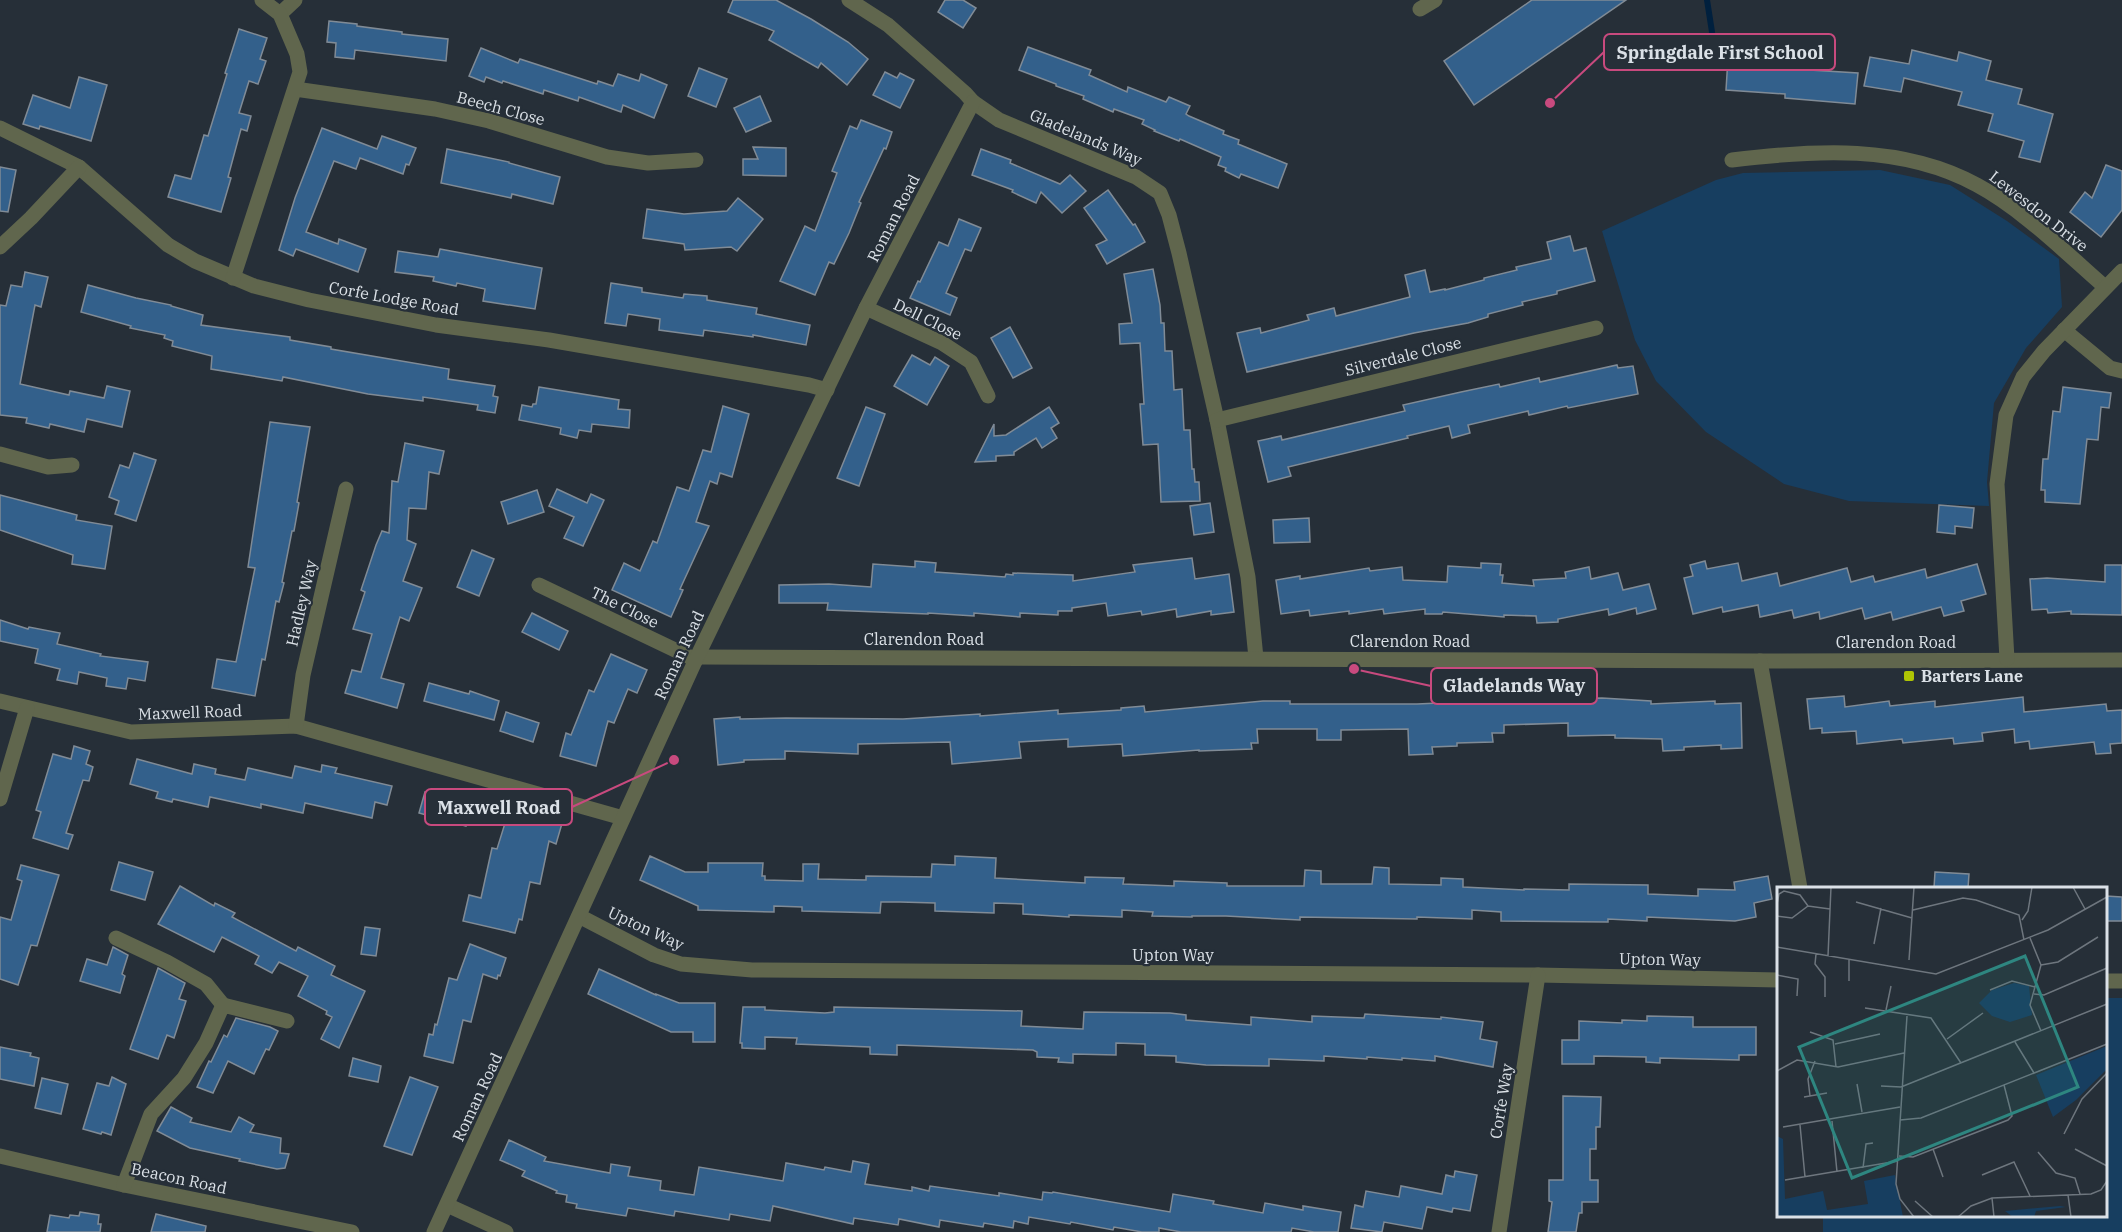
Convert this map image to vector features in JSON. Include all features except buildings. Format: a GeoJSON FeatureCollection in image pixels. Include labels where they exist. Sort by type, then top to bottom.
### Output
{"type":"FeatureCollection","features":[{"type":"Feature","properties":{"kind":"street"},"geometry":{"type":"LineString","coordinates":[[233,278],[300,72],[297,54],[280,14],[262,0]]}},
{"type":"Feature","properties":{"kind":"street"},"geometry":{"type":"LineString","coordinates":[[280,14],[295,0]]}},
{"type":"Feature","properties":{"kind":"street","name":"Gladelands Way"},"geometry":{"type":"LineString","coordinates":[[849,0],[888,25],[973,102],[999,120],[1136,177],[1160,194],[1169,215],[1179,253],[1217,420],[1248,577],[1256,658]]}},
{"type":"Feature","properties":{"kind":"street"},"geometry":{"type":"LineString","coordinates":[[1420,9],[1435,0]]}},
{"type":"Feature","properties":{"kind":"street","name":"Beech Close"},"geometry":{"type":"LineString","coordinates":[[295,89],[435,109],[489,121],[607,157],[648,163],[696,160]]}},
{"type":"Feature","properties":{"kind":"street","name":"Roman Road"},"geometry":{"type":"LineString","coordinates":[[434,1232],[697,659],[866,309],[973,102]]}},
{"type":"Feature","properties":{"kind":"street","name":"Corfe Lodge Road"},"geometry":{"type":"LineString","coordinates":[[0,128],[79,167],[168,245],[195,261],[254,286],[309,300],[436,325],[573,344],[827,390]]}},
{"type":"Feature","properties":{"kind":"street","name":"Lewesdon Drive"},"geometry":{"type":"LineString","coordinates":[[1732,160],[1830,152],[1889,155],[1939,168],[1978,185],[2011,208],[2105,287]]}},
{"type":"Feature","properties":{"kind":"street"},"geometry":{"type":"LineString","coordinates":[[0,247],[79,167]]}},
{"type":"Feature","properties":{"kind":"street"},"geometry":{"type":"LineString","coordinates":[[2007,659],[1997,484],[2006,415],[2023,377],[2064,330],[2122,271]]}},
{"type":"Feature","properties":{"kind":"street","name":"Dell Close"},"geometry":{"type":"LineString","coordinates":[[866,309],[942,344],[971,362],[988,396]]}},
{"type":"Feature","properties":{"kind":"street","name":"Silverdale Close"},"geometry":{"type":"LineString","coordinates":[[1217,420],[1596,328]]}},
{"type":"Feature","properties":{"kind":"street"},"geometry":{"type":"LineString","coordinates":[[2064,330],[2110,368],[2122,371]]}},
{"type":"Feature","properties":{"kind":"street"},"geometry":{"type":"LineString","coordinates":[[0,454],[48,467],[72,465]]}},
{"type":"Feature","properties":{"kind":"street","name":"Hadley Way"},"geometry":{"type":"LineString","coordinates":[[296,726],[303,675],[346,489]]}},
{"type":"Feature","properties":{"kind":"street","name":"The Close"},"geometry":{"type":"LineString","coordinates":[[539,585],[697,659]]}},
{"type":"Feature","properties":{"kind":"street","name":"Clarendon Road"},"geometry":{"type":"LineString","coordinates":[[697,659],[2122,660]]}},
{"type":"Feature","properties":{"kind":"street"},"geometry":{"type":"LineString","coordinates":[[1760,661],[1800,887]]}},
{"type":"Feature","properties":{"kind":"street","name":"Maxwell Road"},"geometry":{"type":"LineString","coordinates":[[0,700],[131,732],[296,726],[623,818]]}},
{"type":"Feature","properties":{"kind":"street"},"geometry":{"type":"LineString","coordinates":[[0,799],[27,708]]}},
{"type":"Feature","properties":{"kind":"street","name":"Upton Way"},"geometry":{"type":"LineString","coordinates":[[579,916],[654,955],[681,964],[752,970],[1538,975],[1777,980]]}},
{"type":"Feature","properties":{"kind":"street"},"geometry":{"type":"LineString","coordinates":[[116,938],[167,962],[206,984],[223,1005],[287,1021]]}},
{"type":"Feature","properties":{"kind":"street","name":"Corfe Way"},"geometry":{"type":"LineString","coordinates":[[1498,1232],[1538,975]]}},
{"type":"Feature","properties":{"kind":"street"},"geometry":{"type":"LineString","coordinates":[[124,1185],[151,1114],[184,1078],[206,1042],[223,1005]]}},
{"type":"Feature","properties":{"kind":"street","name":"Beacon Road"},"geometry":{"type":"LineString","coordinates":[[0,1156],[124,1185],[352,1232]]}},
{"type":"Feature","properties":{"kind":"street"},"geometry":{"type":"LineString","coordinates":[[447,1205],[506,1232]]}},
{"type":"Feature","properties":{"kind":"shaded area"},"geometry":{"type":"Polygon","coordinates":[[[1880,170],[1950,185],[2007,221],[2059,259],[2062,307],[2026,348],[1994,403],[1987,482],[1989,506],[1849,501],[1784,484],[1706,432],[1656,381],[1635,340],[1602,231],[1716,180],[1743,173],[1880,170]]]}},
{"type":"Feature","properties":{"kind":"shaded area"},"geometry":{"type":"Polygon","coordinates":[[[2107,998],[2122,998],[2122,1232],[1823,1232],[1823,1217],[2107,1217],[2107,998]]]}},
{"type":"Feature","properties":{"kind":"waterway"},"geometry":{"type":"LineString","coordinates":[[1707,0],[1712,32]]}},
{"type":"Feature","properties":{"kind":"place","name":"Springdale First School"},"geometry":{"type":"Point","coordinates":[1550,103]}},
{"type":"Feature","properties":{"kind":"place","name":"Gladelands Way"},"geometry":{"type":"Point","coordinates":[1354,669]}},
{"type":"Feature","properties":{"kind":"place","name":"Barters Lane"},"geometry":{"type":"Point","coordinates":[1909,676]}},
{"type":"Feature","properties":{"kind":"place","name":"Maxwell Road"},"geometry":{"type":"Point","coordinates":[674,760]}}]}
